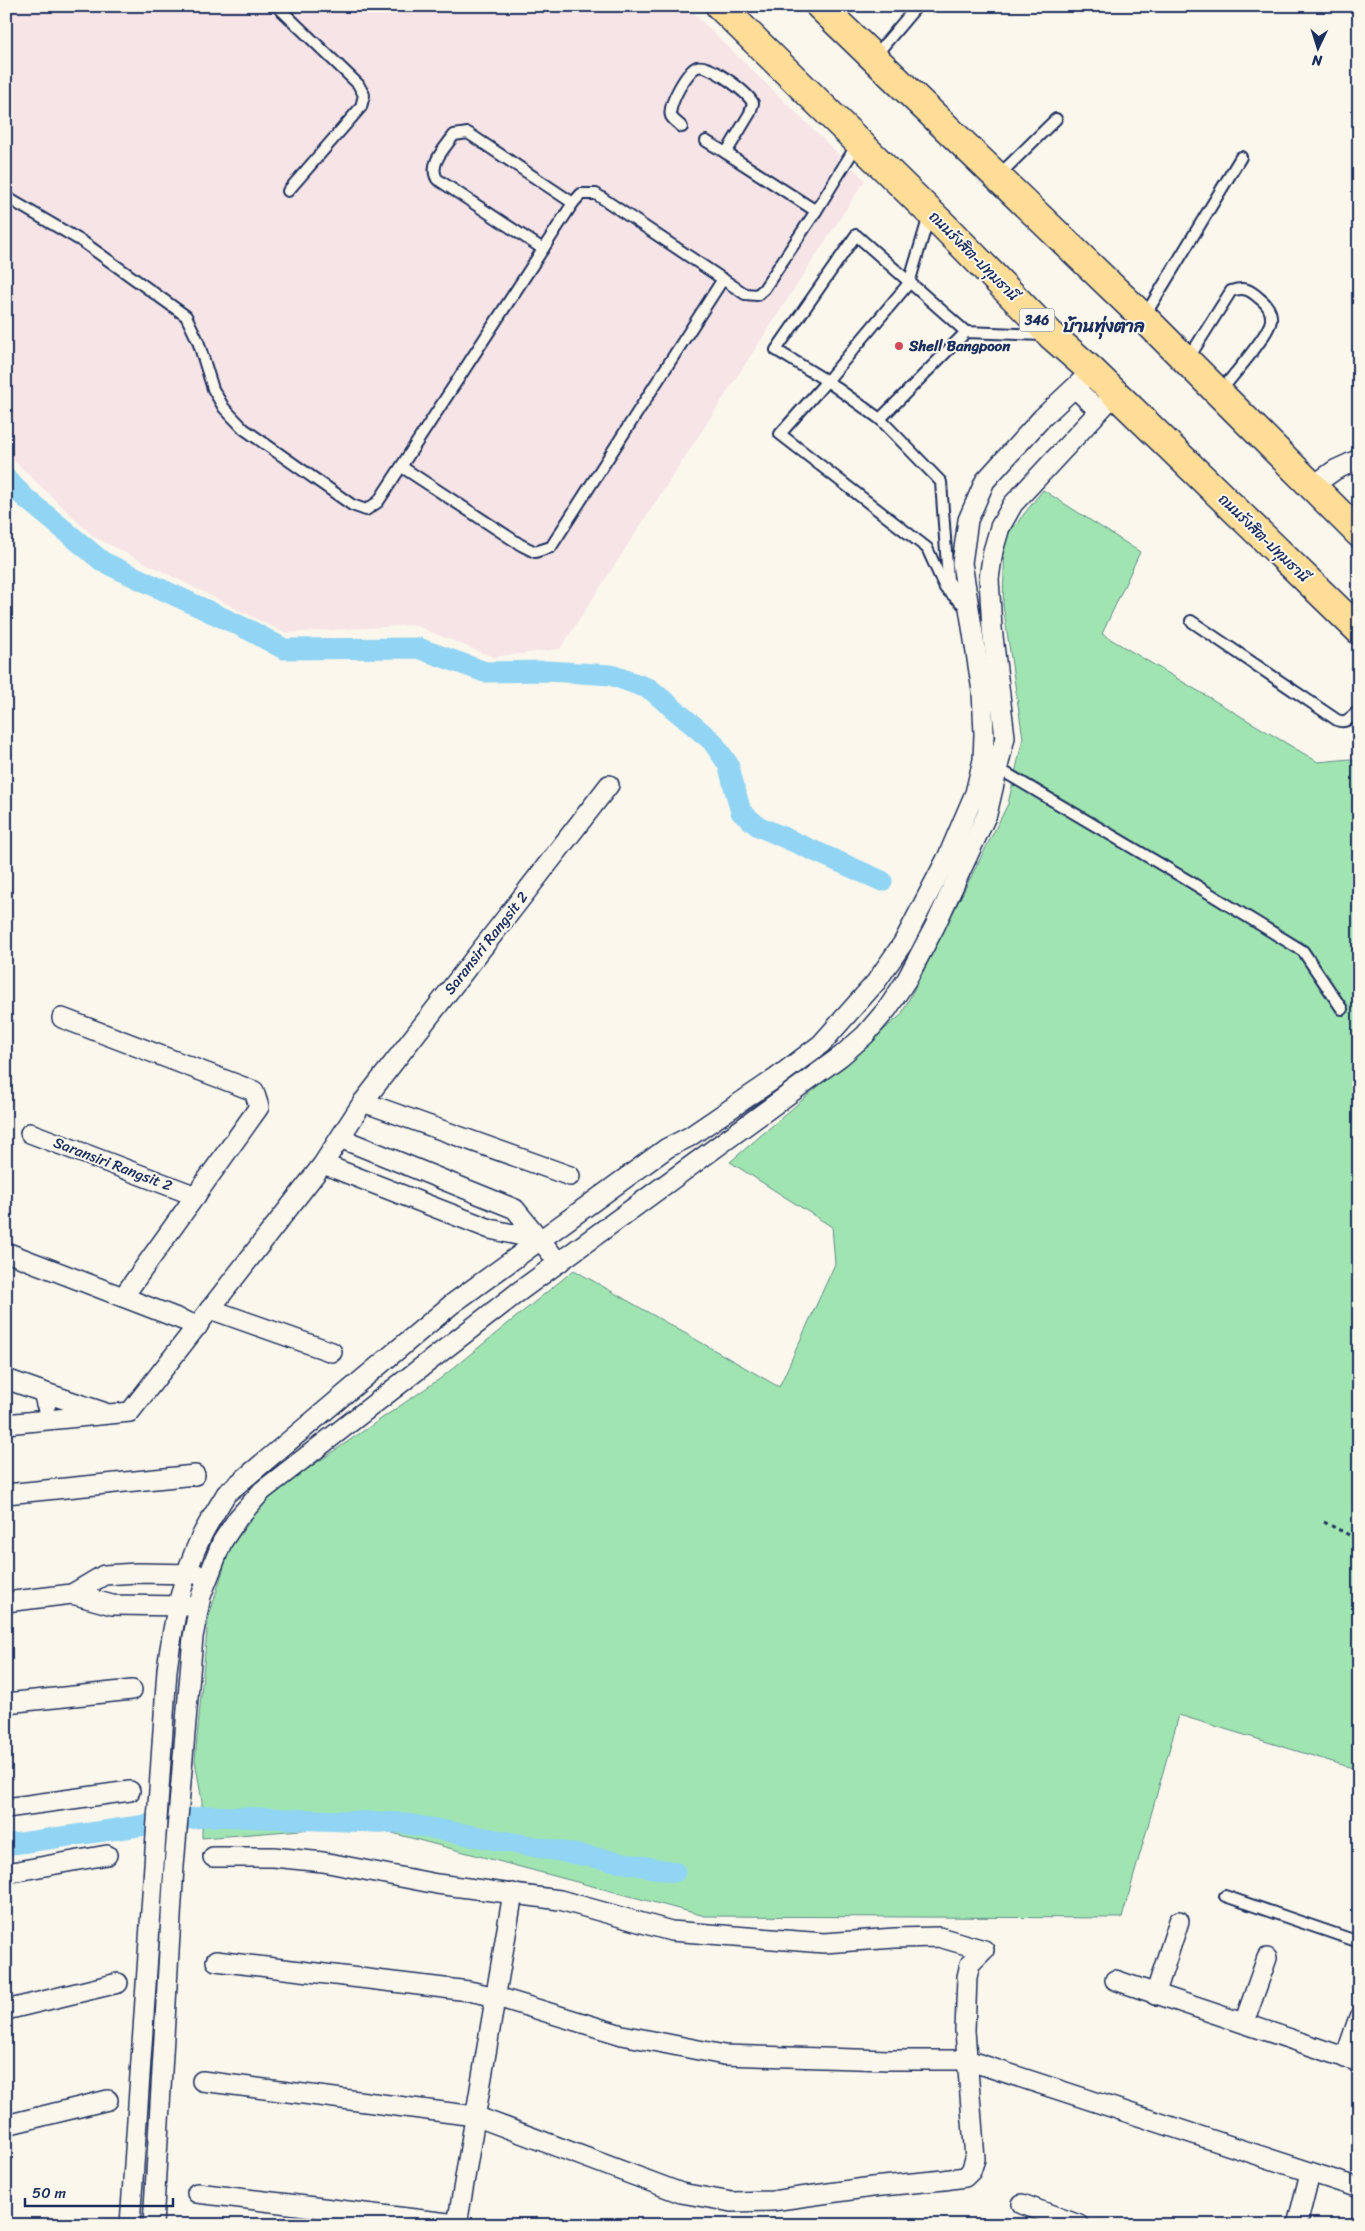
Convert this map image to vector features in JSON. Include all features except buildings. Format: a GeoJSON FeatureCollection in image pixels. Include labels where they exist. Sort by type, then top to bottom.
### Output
{"type":"FeatureCollection","features":[{"type":"Feature","properties":{"kind":"main road","name":"ถนนรังสิต-ปทุมธานี"},"geometry":{"type":"LineString","coordinates":[[720,6],[1052,335],[1083,379],[1359,630]]}},
{"type":"Feature","properties":{"kind":"main road"},"geometry":{"type":"LineString","coordinates":[[820,6],[1143,318],[1359,533]]}},
{"type":"Feature","properties":{"kind":"street"},"geometry":{"type":"LineString","coordinates":[[130,2225],[168,1670],[177,1606],[186,1573],[202,1534],[226,1494],[452,1304],[667,1148],[688,1137],[776,1078],[822,1044],[876,982],[903,943],[948,856],[975,793],[983,760],[982,691],[962,564],[968,520],[985,481],[1042,418],[1083,379]]}},
{"type":"Feature","properties":{"kind":"street"},"geometry":{"type":"LineString","coordinates":[[153,2225],[175,1848],[193,1637],[199,1607],[222,1542],[238,1518],[262,1491],[559,1263],[841,1056],[865,1035],[888,1008],[907,980],[935,926],[987,814],[999,769],[1005,737],[989,579],[993,551],[1000,527],[1013,504],[1107,402]]}},
{"type":"Feature","properties":{"kind":"street"},"geometry":{"type":"LineString","coordinates":[[1311,487],[1358,458]]}},
{"type":"Feature","properties":{"kind":"street"},"geometry":{"type":"LineString","coordinates":[[968,609],[991,607]]}},
{"type":"Feature","properties":{"kind":"street","name":"Saransiri Rangsit 2"},"geometry":{"type":"LineString","coordinates":[[6,1424],[130,1412],[323,1164],[363,1102],[609,785]]}},
{"type":"Feature","properties":{"kind":"street"},"geometry":{"type":"LineString","coordinates":[[62,1018],[254,1091],[260,1107],[123,1297]]}},
{"type":"Feature","properties":{"kind":"street"},"geometry":{"type":"LineString","coordinates":[[363,1102],[570,1176]]}},
{"type":"Feature","properties":{"kind":"street","name":"Saransiri Rangsit 2"},"geometry":{"type":"LineString","coordinates":[[30,1133],[196,1196]]}},
{"type":"Feature","properties":{"kind":"street"},"geometry":{"type":"LineString","coordinates":[[340,1138],[515,1209],[559,1263]]}},
{"type":"Feature","properties":{"kind":"street"},"geometry":{"type":"LineString","coordinates":[[667,1148],[692,1167]]}},
{"type":"Feature","properties":{"kind":"street"},"geometry":{"type":"LineString","coordinates":[[323,1164],[490,1229],[540,1240]]}},
{"type":"Feature","properties":{"kind":"street"},"geometry":{"type":"LineString","coordinates":[[6,1252],[198,1326]]}},
{"type":"Feature","properties":{"kind":"street"},"geometry":{"type":"LineString","coordinates":[[210,1310],[332,1352]]}},
{"type":"Feature","properties":{"kind":"street"},"geometry":{"type":"LineString","coordinates":[[406,1342],[425,1364]]}},
{"type":"Feature","properties":{"kind":"street"},"geometry":{"type":"LineString","coordinates":[[6,1379],[110,1414]]}},
{"type":"Feature","properties":{"kind":"street"},"geometry":{"type":"LineString","coordinates":[[43,1392],[50,1420]]}},
{"type":"Feature","properties":{"kind":"street"},"geometry":{"type":"LineString","coordinates":[[6,1494],[195,1475]]}},
{"type":"Feature","properties":{"kind":"street"},"geometry":{"type":"LineString","coordinates":[[72,1594],[104,1575],[137,1572],[210,1575]]}},
{"type":"Feature","properties":{"kind":"street"},"geometry":{"type":"LineString","coordinates":[[6,1602],[72,1594],[112,1605],[199,1607]]}},
{"type":"Feature","properties":{"kind":"street"},"geometry":{"type":"LineString","coordinates":[[6,1703],[132,1690]]}},
{"type":"Feature","properties":{"kind":"street"},"geometry":{"type":"LineString","coordinates":[[6,1808],[130,1792]]}},
{"type":"Feature","properties":{"kind":"street"},"geometry":{"type":"LineString","coordinates":[[6,1873],[107,1855]]}},
{"type":"Feature","properties":{"kind":"street"},"geometry":{"type":"LineString","coordinates":[[202,2081],[475,2116],[681,2193],[732,2202],[772,2201],[965,2177],[971,2171],[975,2159],[965,2031],[967,1977],[970,1964],[984,1950],[939,1937],[824,1943],[671,1931],[560,1900],[437,1884],[323,1862],[272,1857],[212,1857]]}},
{"type":"Feature","properties":{"kind":"street"},"geometry":{"type":"LineString","coordinates":[[197,2194],[457,2224],[513,1893]]}},
{"type":"Feature","properties":{"kind":"street"},"geometry":{"type":"LineString","coordinates":[[1155,1995],[1179,1921]]}},
{"type":"Feature","properties":{"kind":"street"},"geometry":{"type":"LineString","coordinates":[[1244,2023],[1267,1958]]}},
{"type":"Feature","properties":{"kind":"street"},"geometry":{"type":"LineString","coordinates":[[216,1961],[469,1992],[496,1997],[622,2035],[724,2055],[889,2060],[967,2060],[1359,2188]]}},
{"type":"Feature","properties":{"kind":"street"},"geometry":{"type":"LineString","coordinates":[[1115,1980],[1352,2060],[1359,2017]]}},
{"type":"Feature","properties":{"kind":"street"},"geometry":{"type":"LineString","coordinates":[[6,2010],[118,1983]]}},
{"type":"Feature","properties":{"kind":"street"},"geometry":{"type":"LineString","coordinates":[[6,2125],[108,2100]]}},
{"type":"Feature","properties":{"kind":"street"},"geometry":{"type":"LineString","coordinates":[[1297,2225],[1310,2173]]}},
{"type":"Feature","properties":{"kind":"street"},"geometry":{"type":"LineString","coordinates":[[1022,2204],[1036,2211],[1079,2225]]}},
{"type":"Feature","properties":{"kind":"lane"},"geometry":{"type":"LineString","coordinates":[[277,6],[358,84],[364,95],[361,107],[288,191]]}},
{"type":"Feature","properties":{"kind":"lane"},"geometry":{"type":"LineString","coordinates":[[874,58],[917,6]]}},
{"type":"Feature","properties":{"kind":"lane"},"geometry":{"type":"LineString","coordinates":[[682,127],[672,117],[670,109],[673,100],[692,70],[698,66],[708,67],[748,94],[753,103],[750,113],[726,154]]}},
{"type":"Feature","properties":{"kind":"lane"},"geometry":{"type":"LineString","coordinates":[[997,177],[1056,119]]}},
{"type":"Feature","properties":{"kind":"lane"},"geometry":{"type":"LineString","coordinates":[[543,249],[437,180],[433,173],[434,165],[454,134],[468,133],[573,203]]}},
{"type":"Feature","properties":{"kind":"lane"},"geometry":{"type":"LineString","coordinates":[[706,141],[816,211]]}},
{"type":"Feature","properties":{"kind":"lane"},"geometry":{"type":"LineString","coordinates":[[6,197],[83,242],[186,316],[198,341],[213,389],[224,408],[244,428],[352,505],[366,510],[378,502],[402,467],[573,203],[581,194],[596,194],[745,294],[757,295],[764,289],[816,211],[859,142]]}},
{"type":"Feature","properties":{"kind":"lane"},"geometry":{"type":"LineString","coordinates":[[1143,318],[1241,158]]}},
{"type":"Feature","properties":{"kind":"lane"},"geometry":{"type":"LineString","coordinates":[[930,212],[910,283],[780,434],[927,548],[945,588],[968,609]]}},
{"type":"Feature","properties":{"kind":"lane"},"geometry":{"type":"LineString","coordinates":[[968,609],[948,580],[941,482],[880,419],[827,381],[776,350],[856,235],[966,332],[1052,335]]}},
{"type":"Feature","properties":{"kind":"lane"},"geometry":{"type":"LineString","coordinates":[[402,467],[521,545],[535,552],[551,547],[723,279]]}},
{"type":"Feature","properties":{"kind":"lane"},"geometry":{"type":"LineString","coordinates":[[1186,361],[1231,291],[1240,288],[1249,289],[1264,302],[1271,314],[1268,329],[1218,393]]}},
{"type":"Feature","properties":{"kind":"lane"},"geometry":{"type":"LineString","coordinates":[[880,419],[966,332]]}},
{"type":"Feature","properties":{"kind":"lane"},"geometry":{"type":"LineString","coordinates":[[1191,621],[1336,720],[1347,721],[1359,710]]}},
{"type":"Feature","properties":{"kind":"lane"},"geometry":{"type":"LineString","coordinates":[[999,769],[1189,881],[1303,951],[1342,1009]]}},
{"type":"Feature","properties":{"kind":"lane"},"geometry":{"type":"LineString","coordinates":[[1225,1896],[1359,1942]]}},
{"type":"Feature","properties":{"kind":"path"},"geometry":{"type":"LineString","coordinates":[[1324,1522],[1359,1540]]}},
{"type":"Feature","properties":{"kind":"shaded area"},"geometry":{"type":"Polygon","coordinates":[[[6,6],[686,6],[865,180],[560,649],[493,657],[414,625],[285,633],[94,537],[6,453],[6,6]]]}},
{"type":"Feature","properties":{"kind":"green space"},"geometry":{"type":"Polygon","coordinates":[[[1043,490],[1140,552],[1102,634],[1318,762],[1350,759],[1359,763],[1359,1770],[1179,1715],[1122,1918],[705,1916],[362,1825],[202,1838],[202,1802],[195,1760],[208,1620],[229,1550],[268,1496],[441,1378],[574,1270],[779,1387],[835,1264],[832,1227],[730,1162],[901,1015],[1008,804],[1023,738],[1003,605],[1005,538],[1043,490]]]}},
{"type":"Feature","properties":{"kind":"waterway"},"geometry":{"type":"LineString","coordinates":[[6,478],[23,496],[103,562],[249,630],[284,649],[418,648],[485,672],[548,671],[611,675],[650,689],[712,741],[728,764],[741,812],[758,826],[882,881]]}},
{"type":"Feature","properties":{"kind":"waterway"},"geometry":{"type":"LineString","coordinates":[[6,1845],[209,1816],[402,1823],[675,1872]]}},
{"type":"Feature","properties":{"kind":"place","name":"Shell Bangpoon"},"geometry":{"type":"Point","coordinates":[899,346]}},
{"type":"Feature","properties":{"kind":"district","name":"บ้านทุ่งตาล"},"geometry":{"type":"Point","coordinates":[1104,326]}}]}
